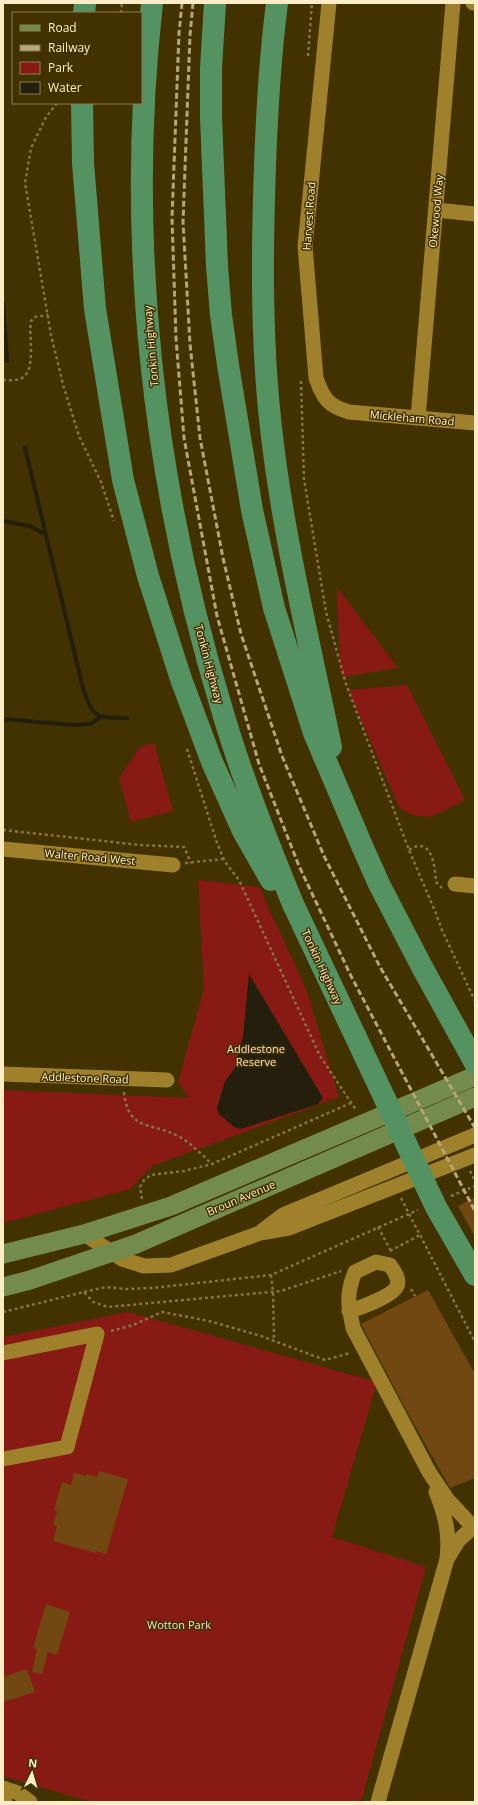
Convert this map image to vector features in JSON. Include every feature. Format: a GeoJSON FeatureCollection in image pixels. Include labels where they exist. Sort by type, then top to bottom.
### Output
{"type":"FeatureCollection","features":[{"type":"Feature","properties":{"kind":"highway","name":"Tonkin Highway"},"geometry":{"type":"LineString","coordinates":[[152,3],[144,127],[143,214],[145,265],[157,402],[174,517],[196,616],[238,762],[255,810],[288,891],[436,1207],[475,1275]]}},
{"type":"Feature","properties":{"kind":"highway"},"geometry":{"type":"LineString","coordinates":[[215,3],[211,68],[211,117],[217,266],[228,366],[252,510],[274,608],[314,733],[379,884],[475,1063]]}},
{"type":"Feature","properties":{"kind":"highway"},"geometry":{"type":"LineString","coordinates":[[277,3],[270,67],[262,238],[264,328],[271,428],[288,544],[342,797]]}},
{"type":"Feature","properties":{"kind":"highway"},"geometry":{"type":"LineString","coordinates":[[82,104],[82,164],[95,309],[123,480],[148,576],[181,679],[215,769],[243,831],[336,996]]}},
{"type":"Feature","properties":{"kind":"main road","name":"Broun Avenue"},"geometry":{"type":"LineString","coordinates":[[3,1254],[84,1234],[171,1206],[475,1076]]}},
{"type":"Feature","properties":{"kind":"main road","name":"Broun Avenue"},"geometry":{"type":"LineString","coordinates":[[3,1287],[30,1280],[136,1244],[475,1097]]}},
{"type":"Feature","properties":{"kind":"street","name":"Harvest Road"},"geometry":{"type":"LineString","coordinates":[[329,3],[305,246],[316,378],[321,391],[328,400],[336,408],[349,412]]}},
{"type":"Feature","properties":{"kind":"street","name":"Okewood Way"},"geometry":{"type":"LineString","coordinates":[[418,418],[453,3]]}},
{"type":"Feature","properties":{"kind":"street"},"geometry":{"type":"LineString","coordinates":[[436,210],[475,214]]}},
{"type":"Feature","properties":{"kind":"street","name":"Mickleham Road"},"geometry":{"type":"LineString","coordinates":[[349,412],[475,423]]}},
{"type":"Feature","properties":{"kind":"street","name":"Walter Road West"},"geometry":{"type":"LineString","coordinates":[[4,849],[173,865]]}},
{"type":"Feature","properties":{"kind":"street"},"geometry":{"type":"LineString","coordinates":[[455,884],[475,886]]}},
{"type":"Feature","properties":{"kind":"street","name":"Addlestone Road"},"geometry":{"type":"LineString","coordinates":[[3,1074],[167,1080]]}},
{"type":"Feature","properties":{"kind":"street"},"geometry":{"type":"LineString","coordinates":[[260,1233],[283,1215],[366,1179],[475,1135]]}},
{"type":"Feature","properties":{"kind":"street"},"geometry":{"type":"LineString","coordinates":[[84,1234],[122,1259],[144,1266],[170,1265],[260,1233],[289,1228],[475,1155]]}},
{"type":"Feature","properties":{"kind":"street"},"geometry":{"type":"LineString","coordinates":[[349,1311],[353,1328],[429,1472],[447,1499],[474,1526],[458,1541],[447,1559]]}},
{"type":"Feature","properties":{"kind":"street"},"geometry":{"type":"LineString","coordinates":[[3,1353],[96,1334],[67,1447],[3,1459]]}},
{"type":"Feature","properties":{"kind":"street"},"geometry":{"type":"LineString","coordinates":[[378,1802],[447,1559],[449,1544],[447,1522],[429,1472]]}},
{"type":"Feature","properties":{"kind":"street"},"geometry":{"type":"LineString","coordinates":[[3,1788],[18,1793],[30,1802]]}},
{"type":"Feature","properties":{"kind":"path"},"geometry":{"type":"LineString","coordinates":[[308,58],[312,3]]}},
{"type":"Feature","properties":{"kind":"path"},"geometry":{"type":"LineString","coordinates":[[3,380],[17,380],[26,374],[31,362],[31,321],[36,317],[48,315]]}},
{"type":"Feature","properties":{"kind":"path"},"geometry":{"type":"LineString","coordinates":[[301,374],[304,479],[326,612],[346,684],[409,850],[442,930],[475,1001]]}},
{"type":"Feature","properties":{"kind":"path"},"geometry":{"type":"LineString","coordinates":[[3,830],[140,845],[184,847],[191,863]]}},
{"type":"Feature","properties":{"kind":"path"},"geometry":{"type":"LineString","coordinates":[[409,850],[415,846],[423,847],[431,853],[435,867],[436,882],[442,888],[450,893],[455,884]]}},
{"type":"Feature","properties":{"kind":"path"},"geometry":{"type":"LineString","coordinates":[[173,865],[224,859]]}},
{"type":"Feature","properties":{"kind":"path"},"geometry":{"type":"LineString","coordinates":[[122,1079],[125,1106],[138,1123],[178,1136],[193,1146],[212,1164]]}},
{"type":"Feature","properties":{"kind":"path"},"geometry":{"type":"LineString","coordinates":[[142,1200],[140,1187],[144,1180],[151,1175],[184,1171],[212,1164],[351,1103]]}},
{"type":"Feature","properties":{"kind":"path"},"geometry":{"type":"LineString","coordinates":[[3,1312],[106,1287],[152,1288],[271,1275],[384,1224]]}},
{"type":"Feature","properties":{"kind":"path"},"geometry":{"type":"LineString","coordinates":[[389,1252],[420,1235]]}},
{"type":"Feature","properties":{"kind":"path"},"geometry":{"type":"LineString","coordinates":[[84,1292],[93,1302],[108,1307],[281,1292],[347,1268]]}},
{"type":"Feature","properties":{"kind":"path"},"geometry":{"type":"LineString","coordinates":[[271,1275],[273,1292],[274,1341]]}},
{"type":"Feature","properties":{"kind":"path"},"geometry":{"type":"LineString","coordinates":[[96,1334],[133,1325],[162,1312],[209,1321],[274,1341],[325,1360],[364,1349]]}},
{"type":"Feature","properties":{"kind":"green space"},"geometry":{"type":"Polygon","coordinates":[[[337,587],[398,668],[342,677],[340,670],[337,587]]]}},
{"type":"Feature","properties":{"kind":"green space"},"geometry":{"type":"Polygon","coordinates":[[[407,685],[465,800],[431,817],[415,816],[400,809],[348,690],[407,685]]]}},
{"type":"Feature","properties":{"kind":"green space"},"geometry":{"type":"Polygon","coordinates":[[[154,743],[173,811],[131,822],[119,778],[140,747],[154,743]]]}},
{"type":"Feature","properties":{"kind":"green space","name":"Addlestone Reserve"},"geometry":{"type":"Polygon","coordinates":[[[198,880],[259,887],[306,989],[339,1097],[152,1166],[130,1189],[3,1223],[3,1090],[189,1098],[178,1082],[204,989],[198,880]]]}},
{"type":"Feature","properties":{"kind":"green space","name":"Wotton Park"},"geometry":{"type":"Polygon","coordinates":[[[128,1312],[377,1382],[332,1537],[426,1567],[361,1802],[91,1802],[3,1776],[3,1337],[128,1312]]]}},
{"type":"Feature","properties":{"kind":"water"},"geometry":{"type":"Polygon","coordinates":[[[249,974],[323,1098],[318,1104],[241,1129],[234,1127],[219,1114],[217,1108],[225,1081],[235,1068],[243,1037],[249,974]]]}},
{"type":"Feature","properties":{"kind":"building"},"geometry":{"type":"Polygon","coordinates":[[[475,1197],[475,1237],[458,1206],[475,1197]]]}},
{"type":"Feature","properties":{"kind":"building"},"geometry":{"type":"Polygon","coordinates":[[[428,1290],[475,1374],[475,1478],[450,1488],[404,1406],[361,1324],[428,1290]]]}},
{"type":"Feature","properties":{"kind":"building"},"geometry":{"type":"Polygon","coordinates":[[[99,1471],[128,1479],[106,1554],[96,1551],[96,1553],[53,1541],[57,1526],[53,1525],[57,1511],[54,1510],[62,1482],[71,1485],[74,1473],[86,1476],[87,1474],[97,1477],[99,1471]]]}},
{"type":"Feature","properties":{"kind":"building"},"geometry":{"type":"Polygon","coordinates":[[[46,1604],[70,1612],[57,1655],[48,1652],[42,1674],[32,1672],[37,1649],[33,1648],[46,1604]]]}},
{"type":"Feature","properties":{"kind":"building"},"geometry":{"type":"Polygon","coordinates":[[[27,1669],[35,1692],[3,1702],[3,1677],[27,1669]]]}},
{"type":"Feature","properties":{"kind":"waterway"},"geometry":{"type":"LineString","coordinates":[[3,304],[7,361]]}},
{"type":"Feature","properties":{"kind":"waterway"},"geometry":{"type":"LineString","coordinates":[[25,448],[86,698],[93,711],[97,714],[108,718],[127,718]]}},
{"type":"Feature","properties":{"kind":"waterway"},"geometry":{"type":"LineString","coordinates":[[3,521],[30,526],[46,535]]}},
{"type":"Feature","properties":{"kind":"waterway"},"geometry":{"type":"LineString","coordinates":[[3,719],[73,725],[90,724],[102,716]]}},
{"type":"Feature","properties":{"kind":"railway"},"geometry":{"type":"LineString","coordinates":[[182,3],[179,33],[172,218],[176,338],[184,438],[217,616],[259,764],[299,866],[351,976],[475,1211]]}},
{"type":"Feature","properties":{"kind":"railway"},"geometry":{"type":"LineString","coordinates":[[193,3],[190,35],[183,222],[190,344],[200,438],[223,558],[241,634],[282,756],[324,856],[380,967],[475,1128]]}}]}
